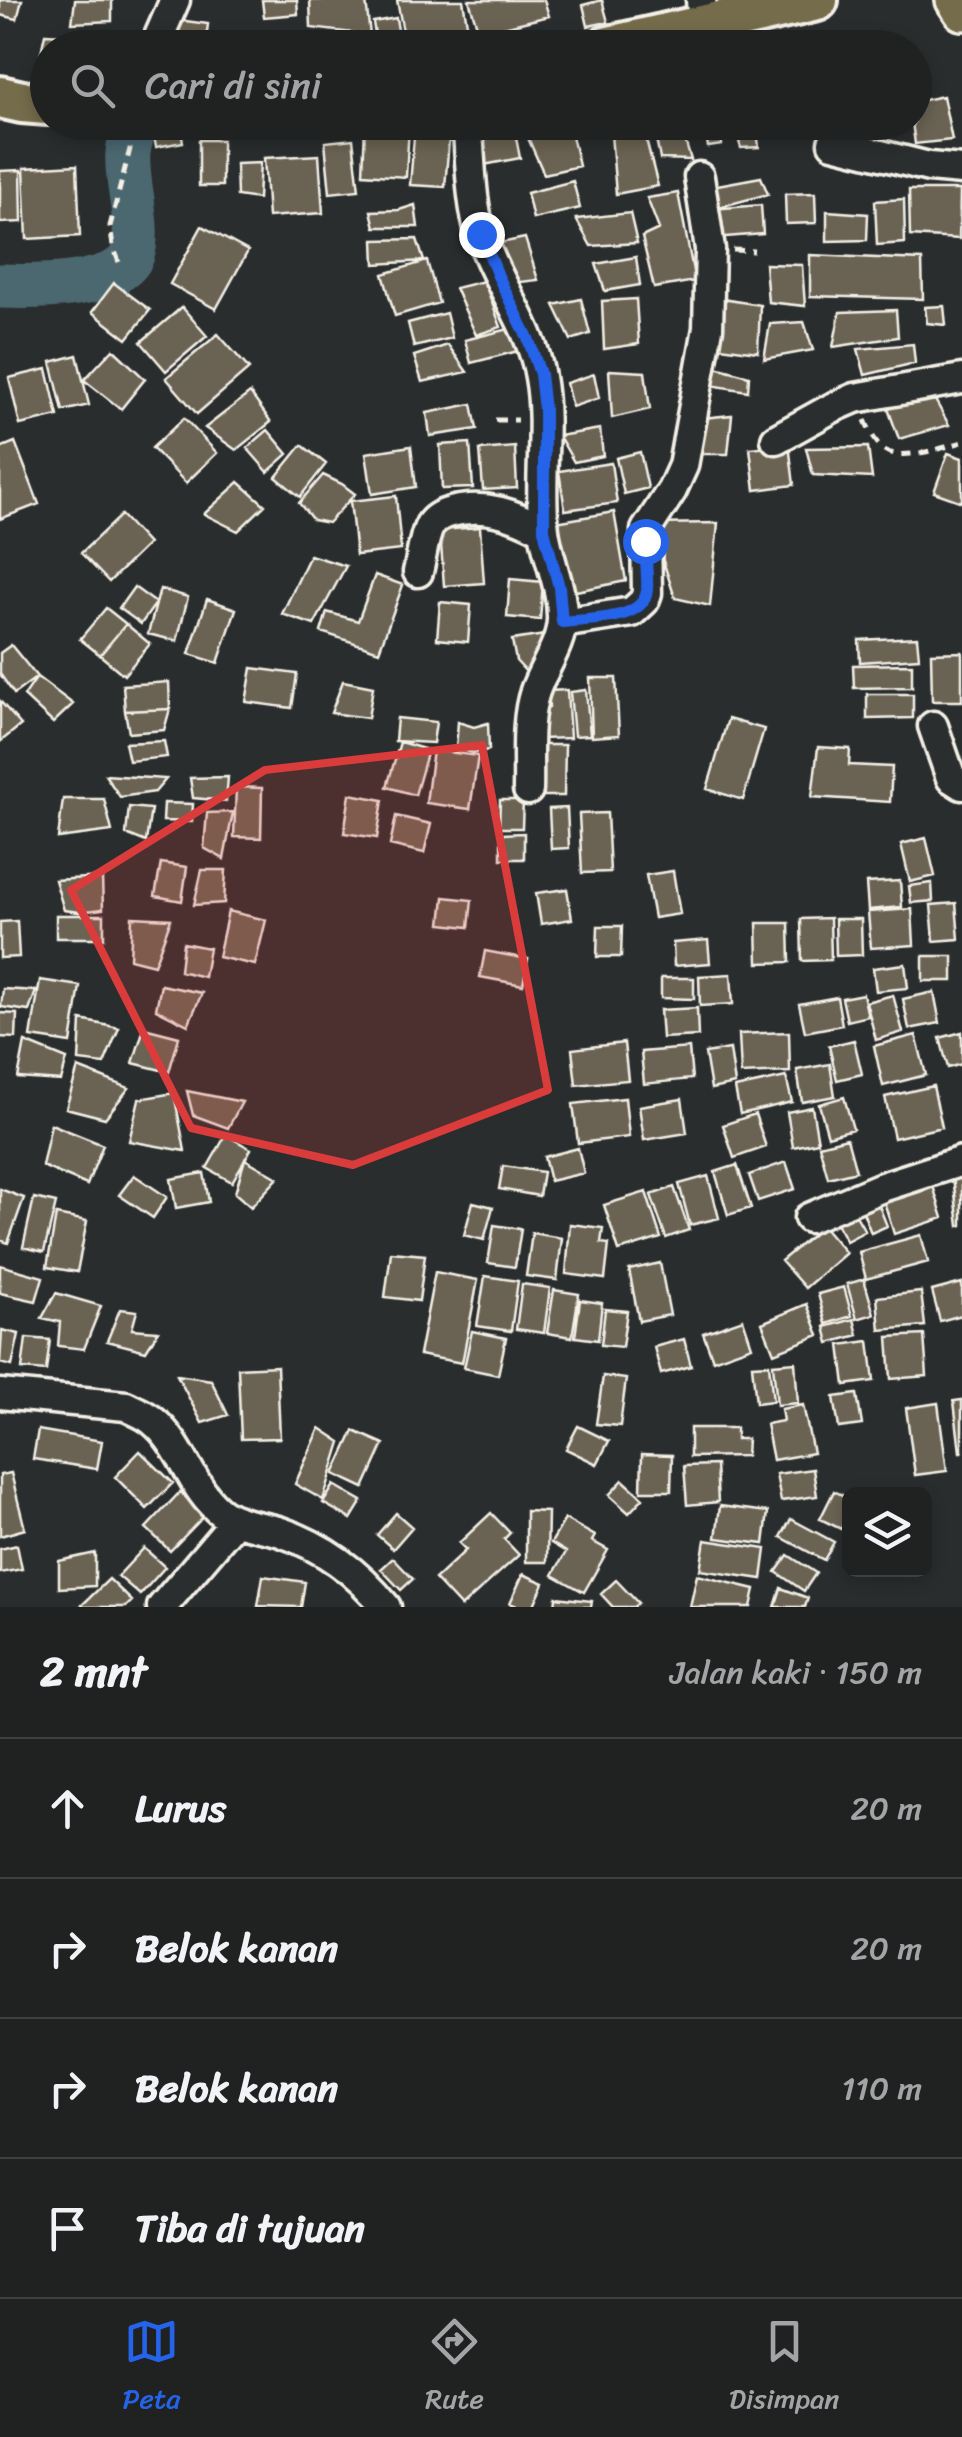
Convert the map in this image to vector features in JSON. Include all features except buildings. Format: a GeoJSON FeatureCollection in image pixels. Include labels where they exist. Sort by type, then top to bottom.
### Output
{"type":"FeatureCollection","features":[{"type":"Feature","properties":{"kind":"highway"},"geometry":{"type":"LineString","coordinates":[[655,30],[702,13],[817,0]]}},
{"type":"Feature","properties":{"kind":"highway"},"geometry":{"type":"LineString","coordinates":[[0,97],[30,101]]}},
{"type":"Feature","properties":{"kind":"main road"},"geometry":{"type":"LineString","coordinates":[[954,0],[962,12]]}},
{"type":"Feature","properties":{"kind":"street"},"geometry":{"type":"LineString","coordinates":[[162,30],[175,0]]}},
{"type":"Feature","properties":{"kind":"street"},"geometry":{"type":"LineString","coordinates":[[469,140],[481,234],[528,338],[540,374],[544,410],[544,530],[559,587],[562,622],[530,710],[528,790]]}},
{"type":"Feature","properties":{"kind":"street"},"geometry":{"type":"LineString","coordinates":[[833,143],[930,167],[962,170]]}},
{"type":"Feature","properties":{"kind":"street"},"geometry":{"type":"LineString","coordinates":[[562,622],[632,612],[647,592],[646,530],[683,466],[708,328],[710,249],[699,177]]}},
{"type":"Feature","properties":{"kind":"street"},"geometry":{"type":"LineString","coordinates":[[776,439],[855,398],[962,380]]}},
{"type":"Feature","properties":{"kind":"street"},"geometry":{"type":"LineString","coordinates":[[418,572],[431,523],[450,512],[472,508],[500,511],[544,530]]}},
{"type":"Feature","properties":{"kind":"street"},"geometry":{"type":"LineString","coordinates":[[933,726],[948,772],[962,785]]}},
{"type":"Feature","properties":{"kind":"street"},"geometry":{"type":"LineString","coordinates":[[809,1218],[882,1187],[962,1162]]}},
{"type":"Feature","properties":{"kind":"street"},"geometry":{"type":"LineString","coordinates":[[0,1394],[126,1406],[142,1414],[168,1438],[214,1506],[236,1520],[316,1547],[348,1567],[386,1607]]}},
{"type":"Feature","properties":{"kind":"street"},"geometry":{"type":"LineString","coordinates":[[162,1607],[236,1520]]}},
{"type":"Feature","properties":{"kind":"path"},"geometry":{"type":"LineString","coordinates":[[119,262],[110,226],[132,140]]}},
{"type":"Feature","properties":{"kind":"path"},"geometry":{"type":"LineString","coordinates":[[855,398],[871,433],[888,453],[912,454],[962,442]]}},
{"type":"Feature","properties":{"kind":"highlighted area"},"geometry":{"type":"Polygon","coordinates":[[[482,745],[548,1090],[353,1165],[191,1128],[71,890],[265,770],[482,745]]]}},
{"type":"Feature","properties":{"kind":"waterway"},"geometry":{"type":"LineString","coordinates":[[0,286],[72,284],[124,266],[135,244],[128,165],[131,140]]}},
{"type":"Feature","properties":{"kind":"route"},"geometry":{"type":"LineString","coordinates":[[481,234],[540,374],[544,410],[544,530],[559,587],[562,622],[622,615],[638,608],[647,592],[645,541]]}}]}
